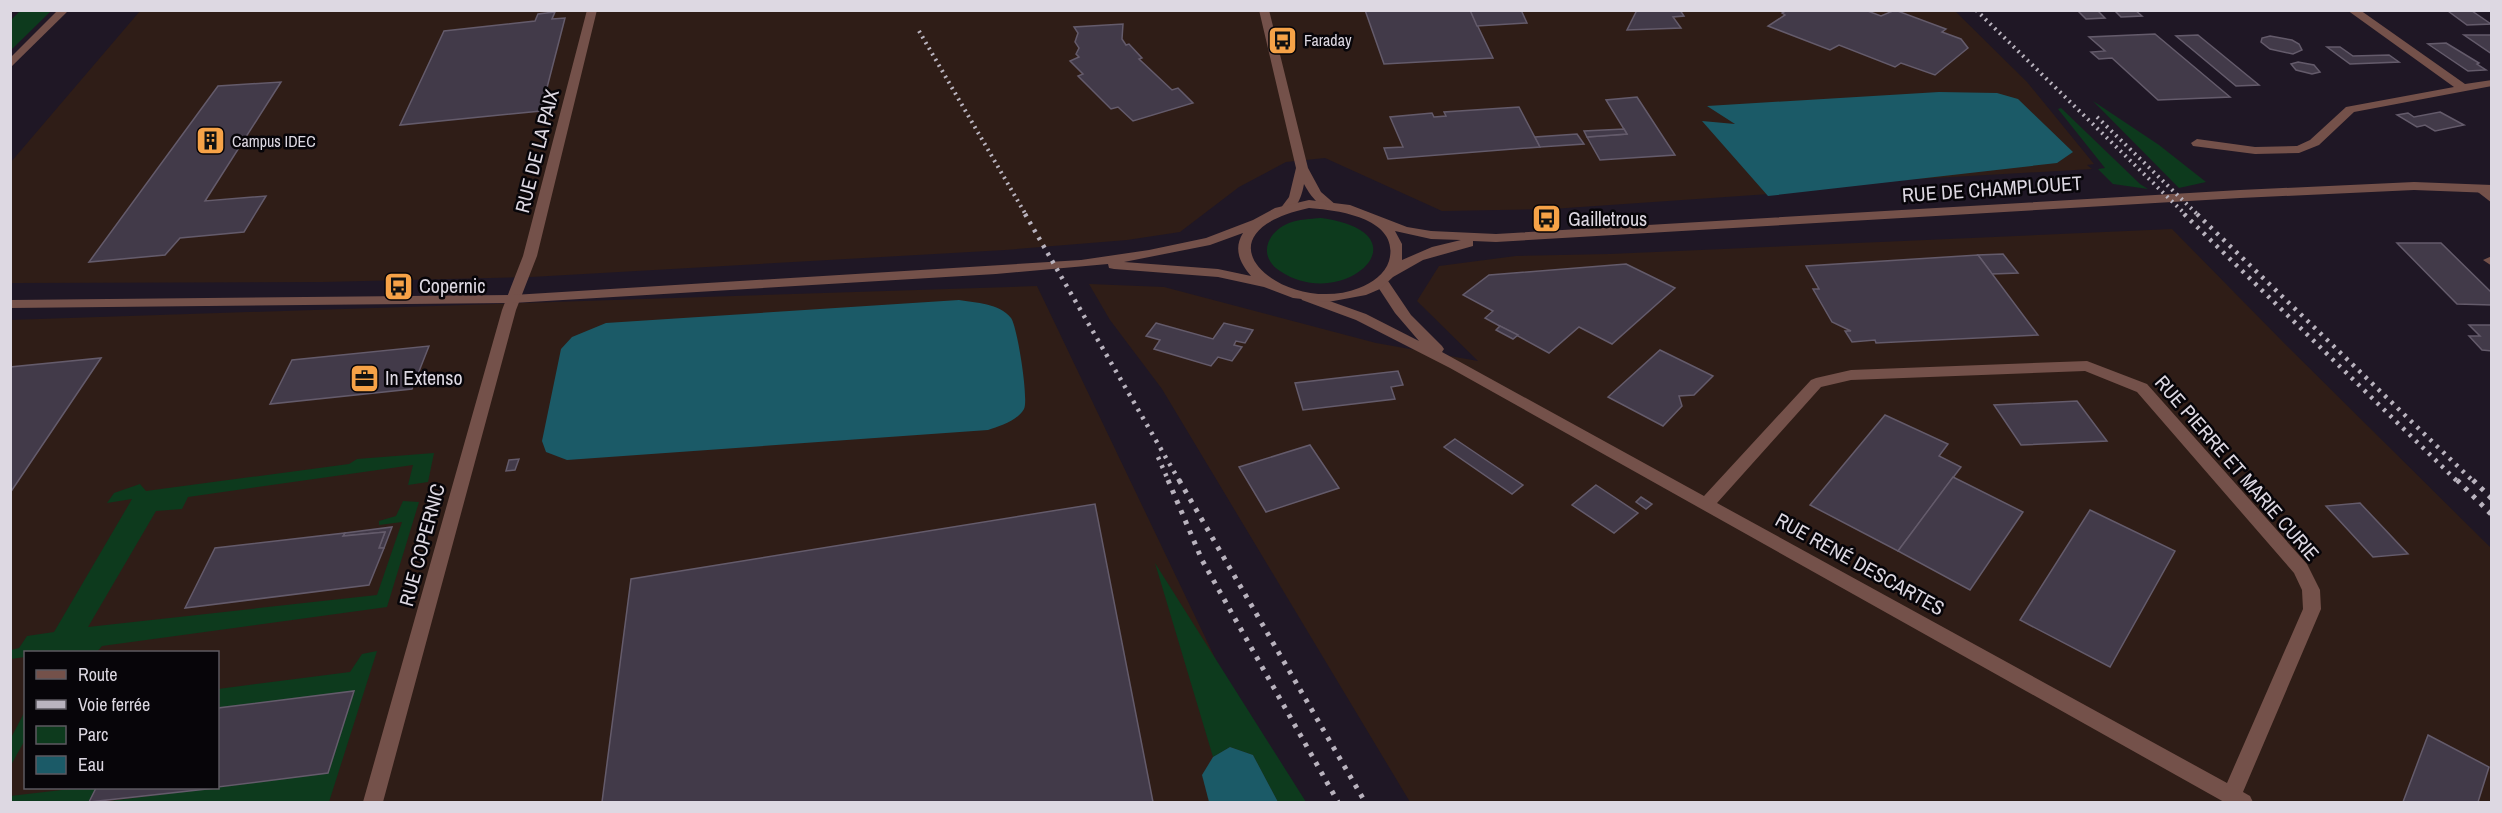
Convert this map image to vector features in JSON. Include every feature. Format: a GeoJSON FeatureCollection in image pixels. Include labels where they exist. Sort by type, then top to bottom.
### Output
{"type":"FeatureCollection","features":[{"type":"Feature","properties":{"kind":"street"},"geometry":{"type":"LineString","coordinates":[[10,65],[64,10]]}},
{"type":"Feature","properties":{"kind":"street","name":"RUE DE LA PAIX"},"geometry":{"type":"LineString","coordinates":[[513,299],[530,256],[592,10]]}},
{"type":"Feature","properties":{"kind":"street"},"geometry":{"type":"LineString","coordinates":[[1264,10],[1302,168],[1316,194],[1330,205]]}},
{"type":"Feature","properties":{"kind":"street"},"geometry":{"type":"LineString","coordinates":[[2352,10],[2463,88]]}},
{"type":"Feature","properties":{"kind":"street"},"geometry":{"type":"LineString","coordinates":[[2197,143],[2240,150],[2271,151],[2307,148],[2325,133],[2337,117],[2350,108],[2492,83]]}},
{"type":"Feature","properties":{"kind":"street"},"geometry":{"type":"LineString","coordinates":[[1286,209],[1295,198],[1302,168]]}},
{"type":"Feature","properties":{"kind":"street","name":"RUE DE CHAMPLOUET"},"geometry":{"type":"LineString","coordinates":[[1370,216],[1404,230],[1431,235],[1496,238],[2240,194],[2414,186],[2486,189]]}},
{"type":"Feature","properties":{"kind":"street"},"geometry":{"type":"LineString","coordinates":[[2486,189],[2492,199]]}},
{"type":"Feature","properties":{"kind":"street"},"geometry":{"type":"LineString","coordinates":[[10,304],[513,299],[1081,264],[1149,254],[1210,241],[1258,223],[1286,209],[1309,204],[1351,209],[1370,216],[1384,226],[1394,238],[1398,250],[1396,262],[1384,279],[1351,295],[1329,298],[1307,297],[1218,273],[1081,264]]}},
{"type":"Feature","properties":{"kind":"street"},"geometry":{"type":"LineString","coordinates":[[1258,223],[1248,232],[1243,247],[1246,262],[1257,277],[1271,286]]}},
{"type":"Feature","properties":{"kind":"street","name":"RUE DE CHAMPLOUET"},"geometry":{"type":"LineString","coordinates":[[1384,279],[1409,260],[1436,248],[1496,238]]}},
{"type":"Feature","properties":{"kind":"street","name":"RUE RENÉ DESCARTES"},"geometry":{"type":"LineString","coordinates":[[1384,279],[1399,311],[1421,336],[1455,365]]}},
{"type":"Feature","properties":{"kind":"street","name":"RUE RENÉ DESCARTES"},"geometry":{"type":"LineString","coordinates":[[1307,297],[1361,317],[1455,365],[1707,502],[2237,799]]}},
{"type":"Feature","properties":{"kind":"street","name":"RUE COPERNIC"},"geometry":{"type":"LineString","coordinates":[[373,802],[513,299]]}},
{"type":"Feature","properties":{"kind":"street","name":"RUE PIERRE ET MARIE CURIE"},"geometry":{"type":"LineString","coordinates":[[1707,502],[1816,383],[1851,375],[2087,366],[2142,388],[2301,569],[2311,590],[2312,609],[2237,799]]}},
{"type":"Feature","properties":{"kind":"shaded area"},"geometry":{"type":"Polygon","coordinates":[[[140,11],[1955,11],[2027,82],[2094,164],[2087,165],[2092,169],[1899,180],[1769,194],[1552,209],[1442,211],[1325,158],[1286,162],[1239,187],[1180,232],[1127,240],[1005,250],[531,277],[323,282],[11,283],[11,162],[140,11]]]}},
{"type":"Feature","properties":{"kind":"shaded area"},"geometry":{"type":"Polygon","coordinates":[[[2172,229],[2491,548],[2491,802],[1410,802],[1162,389],[1110,320],[1089,284],[1164,287],[1376,343],[1478,361],[1417,301],[1439,266],[1516,256],[1610,254],[2172,229]]]}},
{"type":"Feature","properties":{"kind":"shaded area"},"geometry":{"type":"Polygon","coordinates":[[[1037,286],[1284,802],[11,802],[10,320],[1037,286]]]}},
{"type":"Feature","properties":{"kind":"green space"},"geometry":{"type":"Polygon","coordinates":[[[20,11],[51,11],[11,50],[11,20],[20,11]]]}},
{"type":"Feature","properties":{"kind":"green space"},"geometry":{"type":"Polygon","coordinates":[[[2093,101],[2159,145],[2206,182],[2179,188],[2093,101]]]}},
{"type":"Feature","properties":{"kind":"green space"},"geometry":{"type":"Polygon","coordinates":[[[2061,108],[2148,189],[2113,184],[2098,169],[2105,168],[2058,109],[2061,108]]]}},
{"type":"Feature","properties":{"kind":"green space"},"geometry":{"type":"Polygon","coordinates":[[[1321,218],[1353,226],[1370,239],[1373,253],[1365,266],[1350,277],[1328,283],[1304,282],[1280,271],[1273,265],[1267,252],[1270,238],[1275,232],[1293,222],[1321,218]]]}},
{"type":"Feature","properties":{"kind":"green space"},"geometry":{"type":"Polygon","coordinates":[[[434,453],[428,482],[408,485],[413,465],[188,497],[182,509],[156,511],[88,627],[377,595],[402,522],[379,525],[379,521],[396,516],[403,501],[419,502],[387,607],[102,646],[98,651],[24,651],[24,657],[11,659],[11,650],[19,648],[27,636],[54,632],[132,499],[107,503],[114,493],[140,484],[146,491],[349,464],[357,459],[434,453]]]}},
{"type":"Feature","properties":{"kind":"green space"},"geometry":{"type":"Polygon","coordinates":[[[1155,563],[1306,802],[1278,802],[1253,755],[1230,747],[1213,757],[1155,563]]]}},
{"type":"Feature","properties":{"kind":"green space"},"geometry":{"type":"Polygon","coordinates":[[[377,651],[329,802],[102,802],[219,789],[219,787],[328,773],[354,692],[219,708],[219,689],[350,672],[362,654],[377,651]]]}},
{"type":"Feature","properties":{"kind":"green space"},"geometry":{"type":"Polygon","coordinates":[[[24,713],[24,742],[11,765],[11,738],[24,713]]]}},
{"type":"Feature","properties":{"kind":"green space"},"geometry":{"type":"Polygon","coordinates":[[[70,789],[96,789],[89,802],[11,802],[10,796],[70,789]]]}},
{"type":"Feature","properties":{"kind":"water"},"geometry":{"type":"Polygon","coordinates":[[[1939,92],[1997,93],[2018,99],[2073,152],[2057,163],[1768,196],[1702,121],[1735,124],[1707,106],[1939,92]]]}},
{"type":"Feature","properties":{"kind":"water"},"geometry":{"type":"Polygon","coordinates":[[[959,300],[987,304],[1000,309],[1011,318],[1022,363],[1025,403],[1021,413],[1003,425],[988,430],[567,460],[546,452],[542,441],[561,349],[572,337],[606,323],[959,300]]]}},
{"type":"Feature","properties":{"kind":"water"},"geometry":{"type":"Polygon","coordinates":[[[1230,747],[1253,755],[1278,802],[1209,802],[1202,775],[1213,757],[1230,747]]]}},
{"type":"Feature","properties":{"kind":"building"},"geometry":{"type":"Polygon","coordinates":[[[1365,10],[1470,10],[1493,58],[1384,64],[1365,10]]]}},
{"type":"Feature","properties":{"kind":"building"},"geometry":{"type":"Polygon","coordinates":[[[1470,10],[1521,10],[1527,23],[1477,26],[1470,10]]]}},
{"type":"Feature","properties":{"kind":"building"},"geometry":{"type":"Polygon","coordinates":[[[1637,10],[1680,10],[1684,16],[1673,17],[1681,28],[1627,30],[1637,10]]]}},
{"type":"Feature","properties":{"kind":"building"},"geometry":{"type":"Polygon","coordinates":[[[1787,10],[1865,10],[1881,16],[1895,10],[1946,29],[1942,32],[1961,39],[1968,48],[1935,75],[1901,63],[1895,67],[1839,45],[1830,50],[1768,26],[1785,15],[1782,13],[1787,10]]]}},
{"type":"Feature","properties":{"kind":"building"},"geometry":{"type":"Polygon","coordinates":[[[2077,10],[2097,10],[2105,18],[2086,19],[2077,10]]]}},
{"type":"Feature","properties":{"kind":"building"},"geometry":{"type":"Polygon","coordinates":[[[2114,10],[2135,10],[2142,16],[2121,17],[2114,10]]]}},
{"type":"Feature","properties":{"kind":"building"},"geometry":{"type":"Polygon","coordinates":[[[2448,11],[2472,11],[2491,24],[2467,25],[2448,11]]]}},
{"type":"Feature","properties":{"kind":"building"},"geometry":{"type":"Polygon","coordinates":[[[555,12],[552,19],[565,18],[541,111],[400,125],[444,31],[535,21],[538,14],[555,12]]]}},
{"type":"Feature","properties":{"kind":"building"},"geometry":{"type":"Polygon","coordinates":[[[1123,24],[1122,39],[1126,45],[1129,44],[1142,58],[1139,59],[1172,90],[1178,88],[1193,103],[1133,121],[1118,107],[1111,109],[1078,76],[1083,74],[1070,61],[1079,57],[1076,54],[1079,48],[1075,42],[1078,33],[1074,27],[1123,24]]]}},
{"type":"Feature","properties":{"kind":"building"},"geometry":{"type":"Polygon","coordinates":[[[2155,34],[2230,97],[2158,100],[2112,58],[2099,59],[2091,52],[2105,51],[2089,37],[2155,34]]]}},
{"type":"Feature","properties":{"kind":"building"},"geometry":{"type":"Polygon","coordinates":[[[2198,35],[2259,85],[2236,86],[2176,36],[2198,35]]]}},
{"type":"Feature","properties":{"kind":"building"},"geometry":{"type":"Polygon","coordinates":[[[2464,35],[2492,35],[2492,54],[2464,35]]]}},
{"type":"Feature","properties":{"kind":"building"},"geometry":{"type":"Polygon","coordinates":[[[2270,36],[2292,40],[2299,44],[2302,50],[2293,54],[2270,49],[2261,42],[2262,38],[2270,36]]]}},
{"type":"Feature","properties":{"kind":"building"},"geometry":{"type":"Polygon","coordinates":[[[2446,43],[2479,63],[2477,64],[2486,70],[2468,71],[2428,44],[2446,43]]]}},
{"type":"Feature","properties":{"kind":"building"},"geometry":{"type":"Polygon","coordinates":[[[2327,47],[2340,47],[2353,56],[2389,55],[2399,62],[2350,64],[2327,47]]]}},
{"type":"Feature","properties":{"kind":"building"},"geometry":{"type":"Polygon","coordinates":[[[2298,62],[2314,65],[2320,72],[2312,74],[2296,70],[2291,64],[2298,62]]]}},
{"type":"Feature","properties":{"kind":"building","name":"Campus IDEC"},"geometry":{"type":"Polygon","coordinates":[[[281,82],[205,201],[266,196],[244,232],[180,238],[165,255],[89,262],[218,86],[281,82]]]}},
{"type":"Feature","properties":{"kind":"building"},"geometry":{"type":"Polygon","coordinates":[[[1637,97],[1675,155],[1600,160],[1587,137],[1627,134],[1606,100],[1637,97]]]}},
{"type":"Feature","properties":{"kind":"building"},"geometry":{"type":"Polygon","coordinates":[[[1519,107],[1540,147],[1388,159],[1384,148],[1403,147],[1390,117],[1432,113],[1434,117],[1446,116],[1444,112],[1519,107]]]}},
{"type":"Feature","properties":{"kind":"building"},"geometry":{"type":"Polygon","coordinates":[[[2440,112],[2464,125],[2435,131],[2425,125],[2417,127],[2397,115],[2408,113],[2414,117],[2440,112]]]}},
{"type":"Feature","properties":{"kind":"building"},"geometry":{"type":"Polygon","coordinates":[[[1624,129],[1627,134],[1587,137],[1584,131],[1624,129]]]}},
{"type":"Feature","properties":{"kind":"building"},"geometry":{"type":"Polygon","coordinates":[[[1577,134],[1584,144],[1540,147],[1535,137],[1577,134]]]}},
{"type":"Feature","properties":{"kind":"building"},"geometry":{"type":"Polygon","coordinates":[[[2397,243],[2441,243],[2492,293],[2492,305],[2457,304],[2397,243]]]}},
{"type":"Feature","properties":{"kind":"building"},"geometry":{"type":"Polygon","coordinates":[[[2003,254],[2018,273],[1992,274],[1978,255],[2003,254]]]}},
{"type":"Feature","properties":{"kind":"building"},"geometry":{"type":"Polygon","coordinates":[[[1978,255],[2038,335],[1876,343],[1875,340],[1852,342],[1845,331],[1851,331],[1832,322],[1813,289],[1819,289],[1806,266],[1978,255]]]}},
{"type":"Feature","properties":{"kind":"building"},"geometry":{"type":"Polygon","coordinates":[[[1626,264],[1675,288],[1612,344],[1579,327],[1549,353],[1485,318],[1493,311],[1463,295],[1489,275],[1626,264]]]}},
{"type":"Feature","properties":{"kind":"building"},"geometry":{"type":"Polygon","coordinates":[[[1156,323],[1213,339],[1224,323],[1253,330],[1245,343],[1236,341],[1234,345],[1242,347],[1232,361],[1218,357],[1211,366],[1154,349],[1160,340],[1146,336],[1156,323]]]}},
{"type":"Feature","properties":{"kind":"building"},"geometry":{"type":"Polygon","coordinates":[[[2469,325],[2492,325],[2492,351],[2482,350],[2469,336],[2480,336],[2469,325]]]}},
{"type":"Feature","properties":{"kind":"building"},"geometry":{"type":"Polygon","coordinates":[[[1500,326],[1518,335],[1513,339],[1496,330],[1500,326]]]}},
{"type":"Feature","properties":{"kind":"building"},"geometry":{"type":"Polygon","coordinates":[[[429,346],[412,389],[270,404],[292,360],[429,346]]]}},
{"type":"Feature","properties":{"kind":"building"},"geometry":{"type":"Polygon","coordinates":[[[1660,350],[1713,376],[1694,395],[1679,396],[1682,406],[1663,426],[1608,397],[1660,350]]]}},
{"type":"Feature","properties":{"kind":"building"},"geometry":{"type":"Polygon","coordinates":[[[101,358],[10,493],[10,367],[101,358]]]}},
{"type":"Feature","properties":{"kind":"building"},"geometry":{"type":"Polygon","coordinates":[[[1398,371],[1403,385],[1391,387],[1395,399],[1303,410],[1295,383],[1398,371]]]}},
{"type":"Feature","properties":{"kind":"building"},"geometry":{"type":"Polygon","coordinates":[[[2077,401],[2107,441],[2021,445],[1994,405],[2077,401]]]}},
{"type":"Feature","properties":{"kind":"building"},"geometry":{"type":"Polygon","coordinates":[[[1885,415],[1948,444],[1939,456],[1961,467],[1898,551],[1810,505],[1885,415]]]}},
{"type":"Feature","properties":{"kind":"building"},"geometry":{"type":"Polygon","coordinates":[[[1455,439],[1523,485],[1512,494],[1444,447],[1455,439]]]}},
{"type":"Feature","properties":{"kind":"building"},"geometry":{"type":"Polygon","coordinates":[[[1310,445],[1339,488],[1266,512],[1239,467],[1310,445]]]}},
{"type":"Feature","properties":{"kind":"building"},"geometry":{"type":"Polygon","coordinates":[[[519,459],[515,470],[506,471],[509,460],[519,459]]]}},
{"type":"Feature","properties":{"kind":"building"},"geometry":{"type":"Polygon","coordinates":[[[1953,477],[2023,512],[1970,590],[1898,551],[1953,477]]]}},
{"type":"Feature","properties":{"kind":"building"},"geometry":{"type":"Polygon","coordinates":[[[1596,485],[1638,513],[1614,533],[1572,505],[1596,485]]]}},
{"type":"Feature","properties":{"kind":"building"},"geometry":{"type":"Polygon","coordinates":[[[1641,497],[1652,504],[1646,509],[1636,502],[1641,497]]]}},
{"type":"Feature","properties":{"kind":"building"},"geometry":{"type":"Polygon","coordinates":[[[2360,503],[2408,554],[2373,557],[2326,506],[2360,503]]]}},
{"type":"Feature","properties":{"kind":"building"},"geometry":{"type":"Polygon","coordinates":[[[1095,504],[1153,802],[602,802],[631,579],[1095,504]]]}},
{"type":"Feature","properties":{"kind":"building"},"geometry":{"type":"Polygon","coordinates":[[[2090,510],[2175,551],[2110,667],[2020,620],[2090,510]]]}},
{"type":"Feature","properties":{"kind":"building"},"geometry":{"type":"Polygon","coordinates":[[[392,527],[384,548],[379,548],[385,532],[343,536],[345,533],[392,527]]]}},
{"type":"Feature","properties":{"kind":"building"},"geometry":{"type":"Polygon","coordinates":[[[385,532],[379,548],[384,548],[369,585],[185,608],[215,548],[345,533],[343,536],[385,532]]]}},
{"type":"Feature","properties":{"kind":"building"},"geometry":{"type":"Polygon","coordinates":[[[354,691],[328,773],[219,787],[219,708],[354,691]]]}},
{"type":"Feature","properties":{"kind":"building"},"geometry":{"type":"Polygon","coordinates":[[[2428,735],[2489,767],[2478,802],[2403,802],[2428,735]]]}},
{"type":"Feature","properties":{"kind":"building"},"geometry":{"type":"Polygon","coordinates":[[[96,789],[207,789],[89,802],[96,789]]]}},
{"type":"Feature","properties":{"kind":"railway"},"geometry":{"type":"LineString","coordinates":[[1976,10],[2186,215]]}},
{"type":"Feature","properties":{"kind":"railway"},"geometry":{"type":"LineString","coordinates":[[919,31],[1026,215]]}},
{"type":"Feature","properties":{"kind":"railway"},"geometry":{"type":"LineString","coordinates":[[2097,117],[2198,215]]}},
{"type":"Feature","properties":{"kind":"railway"},"geometry":{"type":"LineString","coordinates":[[1025,214],[1180,482]]}},
{"type":"Feature","properties":{"kind":"railway"},"geometry":{"type":"LineString","coordinates":[[2184,214],[2458,482]]}},
{"type":"Feature","properties":{"kind":"railway"},"geometry":{"type":"LineString","coordinates":[[2197,214],[2474,482]]}},
{"type":"Feature","properties":{"kind":"railway"},"geometry":{"type":"LineString","coordinates":[[1158,457],[1169,482]]}},
{"type":"Feature","properties":{"kind":"railway"},"geometry":{"type":"LineString","coordinates":[[1168,480],[1202,560],[1338,802]]}},
{"type":"Feature","properties":{"kind":"railway"},"geometry":{"type":"LineString","coordinates":[[1179,480],[1365,802]]}},
{"type":"Feature","properties":{"kind":"railway"},"geometry":{"type":"LineString","coordinates":[[2457,480],[2492,515]]}},
{"type":"Feature","properties":{"kind":"railway"},"geometry":{"type":"LineString","coordinates":[[2473,480],[2492,499]]}},
{"type":"Feature","properties":{"kind":"place","name":"Faraday"},"geometry":{"type":"Point","coordinates":[1283,40]}},
{"type":"Feature","properties":{"kind":"place","name":"Campus IDEC"},"geometry":{"type":"Point","coordinates":[211,141]}},
{"type":"Feature","properties":{"kind":"place","name":"Gailletrous"},"geometry":{"type":"Point","coordinates":[1547,219]}},
{"type":"Feature","properties":{"kind":"place","name":"Copernic"},"geometry":{"type":"Point","coordinates":[398,286]}},
{"type":"Feature","properties":{"kind":"place","name":"In Extenso"},"geometry":{"type":"Point","coordinates":[364,378]}}]}
